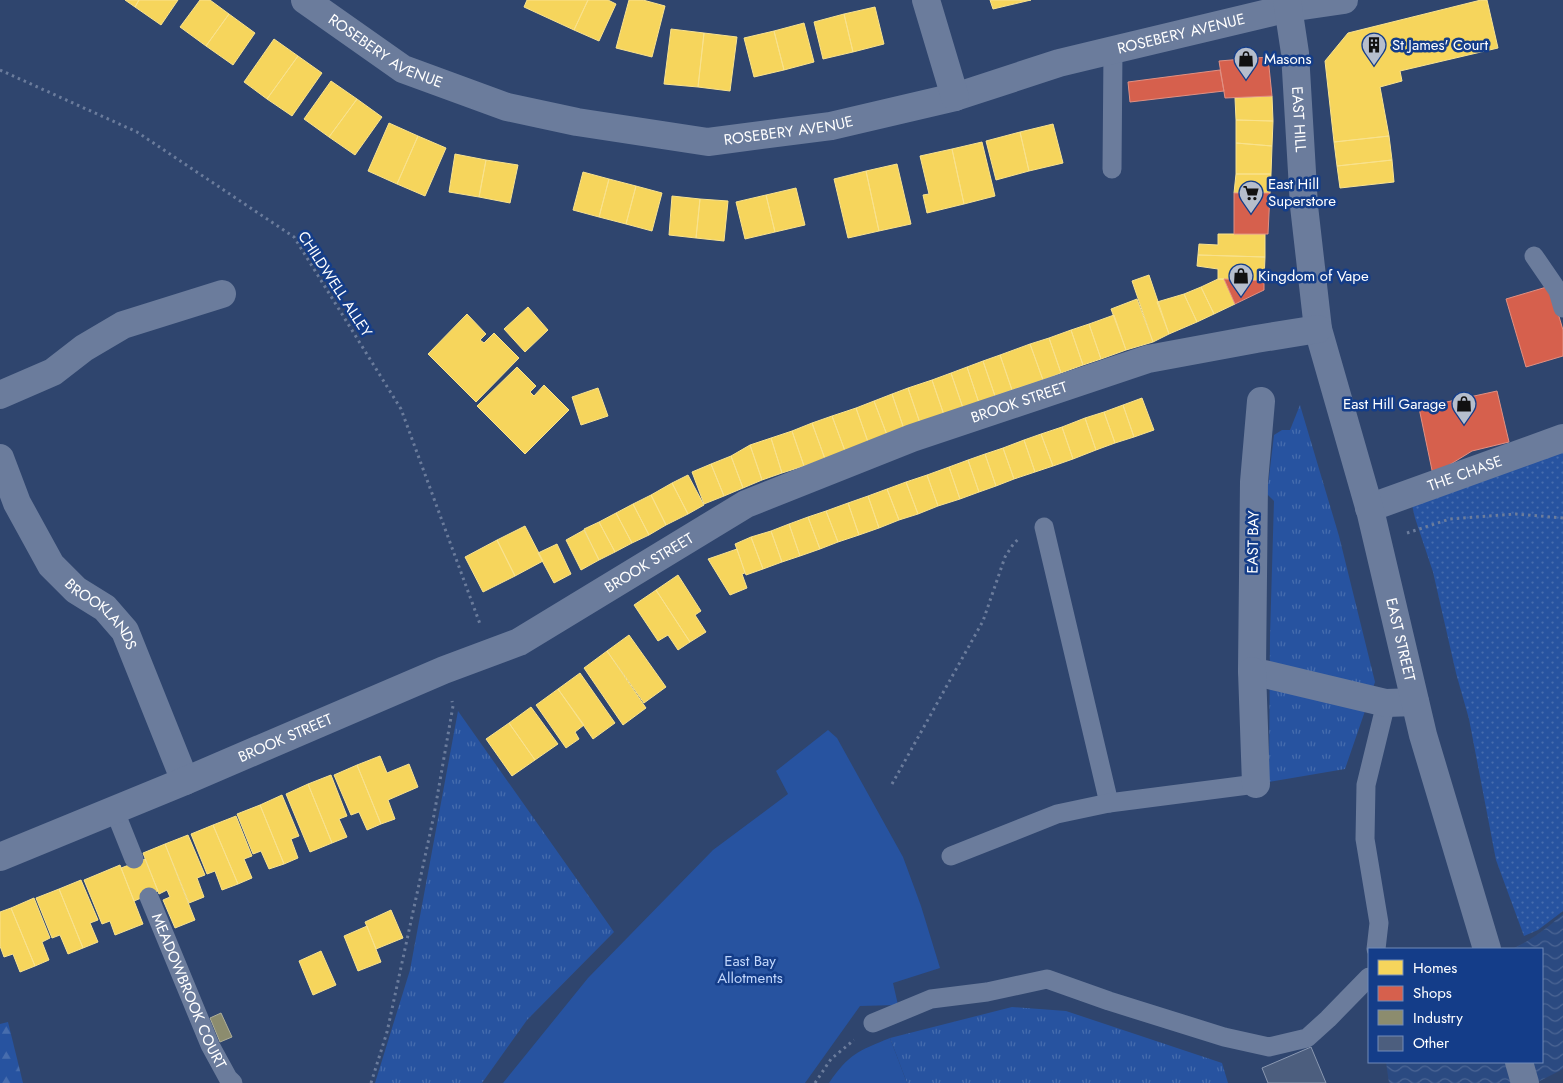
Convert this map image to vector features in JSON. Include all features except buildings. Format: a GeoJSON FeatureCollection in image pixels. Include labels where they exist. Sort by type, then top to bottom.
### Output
{"type":"FeatureCollection","features":[{"type":"Feature","properties":{"kind":"street","name":"ROSEBERY AVENUE"},"geometry":{"type":"LineString","coordinates":[[305,0],[403,70],[507,107],[577,122],[708,142],[832,126],[955,97],[1059,63],[1288,4],[1344,0]]}},
{"type":"Feature","properties":{"kind":"street"},"geometry":{"type":"LineString","coordinates":[[926,0],[955,97]]}},
{"type":"Feature","properties":{"kind":"street","name":"EAST HILL"},"geometry":{"type":"LineString","coordinates":[[1288,4],[1295,52],[1304,206],[1318,329]]}},
{"type":"Feature","properties":{"kind":"street"},"geometry":{"type":"LineString","coordinates":[[0,395],[53,372],[84,348],[123,325],[222,294]]}},
{"type":"Feature","properties":{"kind":"street","name":"EAST STREET"},"geometry":{"type":"LineString","coordinates":[[1318,329],[1369,508],[1426,744],[1485,940]]}},
{"type":"Feature","properties":{"kind":"street","name":"BROOK STREET"},"geometry":{"type":"LineString","coordinates":[[0,857],[185,781],[444,670],[519,642],[746,504],[912,438],[1148,359],[1318,329]]}},
{"type":"Feature","properties":{"kind":"street","name":"EAST BAY"},"geometry":{"type":"LineString","coordinates":[[1256,784],[1252,672],[1254,482],[1267,410]]}},
{"type":"Feature","properties":{"kind":"street","name":"THE CHASE"},"geometry":{"type":"LineString","coordinates":[[1369,508],[1563,438]]}},
{"type":"Feature","properties":{"kind":"street","name":"BROOKLANDS"},"geometry":{"type":"LineString","coordinates":[[0,458],[17,503],[51,565],[76,590],[105,608],[125,632],[185,781]]}},
{"type":"Feature","properties":{"kind":"street"},"geometry":{"type":"LineString","coordinates":[[1252,672],[1386,703],[1415,702]]}},
{"type":"Feature","properties":{"kind":"street"},"geometry":{"type":"LineString","coordinates":[[1519,1063],[1525,1083]]}},
{"type":"Feature","properties":{"kind":"lane"},"geometry":{"type":"LineString","coordinates":[[1112,169],[1113,50]]}},
{"type":"Feature","properties":{"kind":"lane"},"geometry":{"type":"LineString","coordinates":[[1534,256],[1558,291],[1563,308]]}},
{"type":"Feature","properties":{"kind":"lane"},"geometry":{"type":"LineString","coordinates":[[1044,527],[1109,803]]}},
{"type":"Feature","properties":{"kind":"lane"},"geometry":{"type":"LineString","coordinates":[[1376,948],[1379,923],[1365,839],[1366,785],[1386,703]]}},
{"type":"Feature","properties":{"kind":"lane"},"geometry":{"type":"LineString","coordinates":[[951,856],[1057,814],[1109,803],[1256,784]]}},
{"type":"Feature","properties":{"kind":"lane"},"geometry":{"type":"LineString","coordinates":[[114,809],[134,858]]}},
{"type":"Feature","properties":{"kind":"lane","name":"MEADOWBROOK COURT"},"geometry":{"type":"LineString","coordinates":[[149,897],[210,1045],[228,1078],[233,1083]]}},
{"type":"Feature","properties":{"kind":"lane"},"geometry":{"type":"LineString","coordinates":[[873,1023],[932,999],[986,992],[1047,979],[1109,1001],[1224,1037],[1269,1047],[1307,1038],[1368,978]]}},
{"type":"Feature","properties":{"kind":"path","name":"CHILDWELL ALLEY"},"geometry":{"type":"LineString","coordinates":[[0,70],[137,132],[294,237],[401,409],[490,652]]}},
{"type":"Feature","properties":{"kind":"path"},"geometry":{"type":"LineString","coordinates":[[1411,532],[1450,519],[1516,514],[1563,518]]}},
{"type":"Feature","properties":{"kind":"path"},"geometry":{"type":"LineString","coordinates":[[892,784],[983,621],[1005,557],[1022,534],[1044,527]]}},
{"type":"Feature","properties":{"kind":"path"},"geometry":{"type":"LineString","coordinates":[[371,1083],[387,1032],[434,815],[454,706],[444,670]]}},
{"type":"Feature","properties":{"kind":"path"},"geometry":{"type":"LineString","coordinates":[[815,1083],[831,1059],[873,1023]]}},
{"type":"Feature","properties":{"kind":"green space"},"geometry":{"type":"Polygon","coordinates":[[[1300,405],[1339,536],[1375,682],[1345,769],[1269,782],[1270,636],[1274,501],[1267,494],[1274,435],[1282,430],[1290,430],[1300,405]]]}},
{"type":"Feature","properties":{"kind":"green space"},"geometry":{"type":"Polygon","coordinates":[[[1563,449],[1563,911],[1538,930],[1524,936],[1496,860],[1469,719],[1456,673],[1433,572],[1412,505],[1563,449]]]}},
{"type":"Feature","properties":{"kind":"green space"},"geometry":{"type":"Polygon","coordinates":[[[458,711],[614,932],[527,1020],[482,1083],[375,1083],[410,970],[458,711]]]}},
{"type":"Feature","properties":{"kind":"green space","name":"East Bay Allotments"},"geometry":{"type":"Polygon","coordinates":[[[828,730],[837,738],[903,857],[921,906],[940,968],[893,983],[898,1005],[860,1006],[805,1083],[503,1083],[588,978],[713,850],[788,794],[776,771],[828,730]]]}},
{"type":"Feature","properties":{"kind":"green space"},"geometry":{"type":"Polygon","coordinates":[[[1012,1007],[1066,1011],[1222,1063],[1228,1083],[907,1083],[890,1038],[1012,1007]]]}},
{"type":"Feature","properties":{"kind":"green space"},"geometry":{"type":"Polygon","coordinates":[[[8,1022],[23,1083],[0,1083],[0,1024],[8,1022]]]}},
{"type":"Feature","properties":{"kind":"green space"},"geometry":{"type":"Polygon","coordinates":[[[890,1038],[907,1083],[829,1083],[842,1066],[855,1054],[890,1038]]]}},
{"type":"Feature","properties":{"kind":"water"},"geometry":{"type":"Polygon","coordinates":[[[1563,914],[1563,1069],[1536,1083],[1389,1083],[1386,1063],[1543,1063],[1543,948],[1514,948],[1563,914]]]}},
{"type":"Feature","properties":{"kind":"place","name":"St James' Court"},"geometry":{"type":"Point","coordinates":[1374,66]}},
{"type":"Feature","properties":{"kind":"place","name":"Masons"},"geometry":{"type":"Point","coordinates":[1246,80]}},
{"type":"Feature","properties":{"kind":"place","name":"East Hill Superstore"},"geometry":{"type":"Point","coordinates":[1251,214]}},
{"type":"Feature","properties":{"kind":"place","name":"Kingdom of Vape"},"geometry":{"type":"Point","coordinates":[1241,297]}},
{"type":"Feature","properties":{"kind":"place","name":"East Hill Garage"},"geometry":{"type":"Point","coordinates":[1464,425]}}]}
